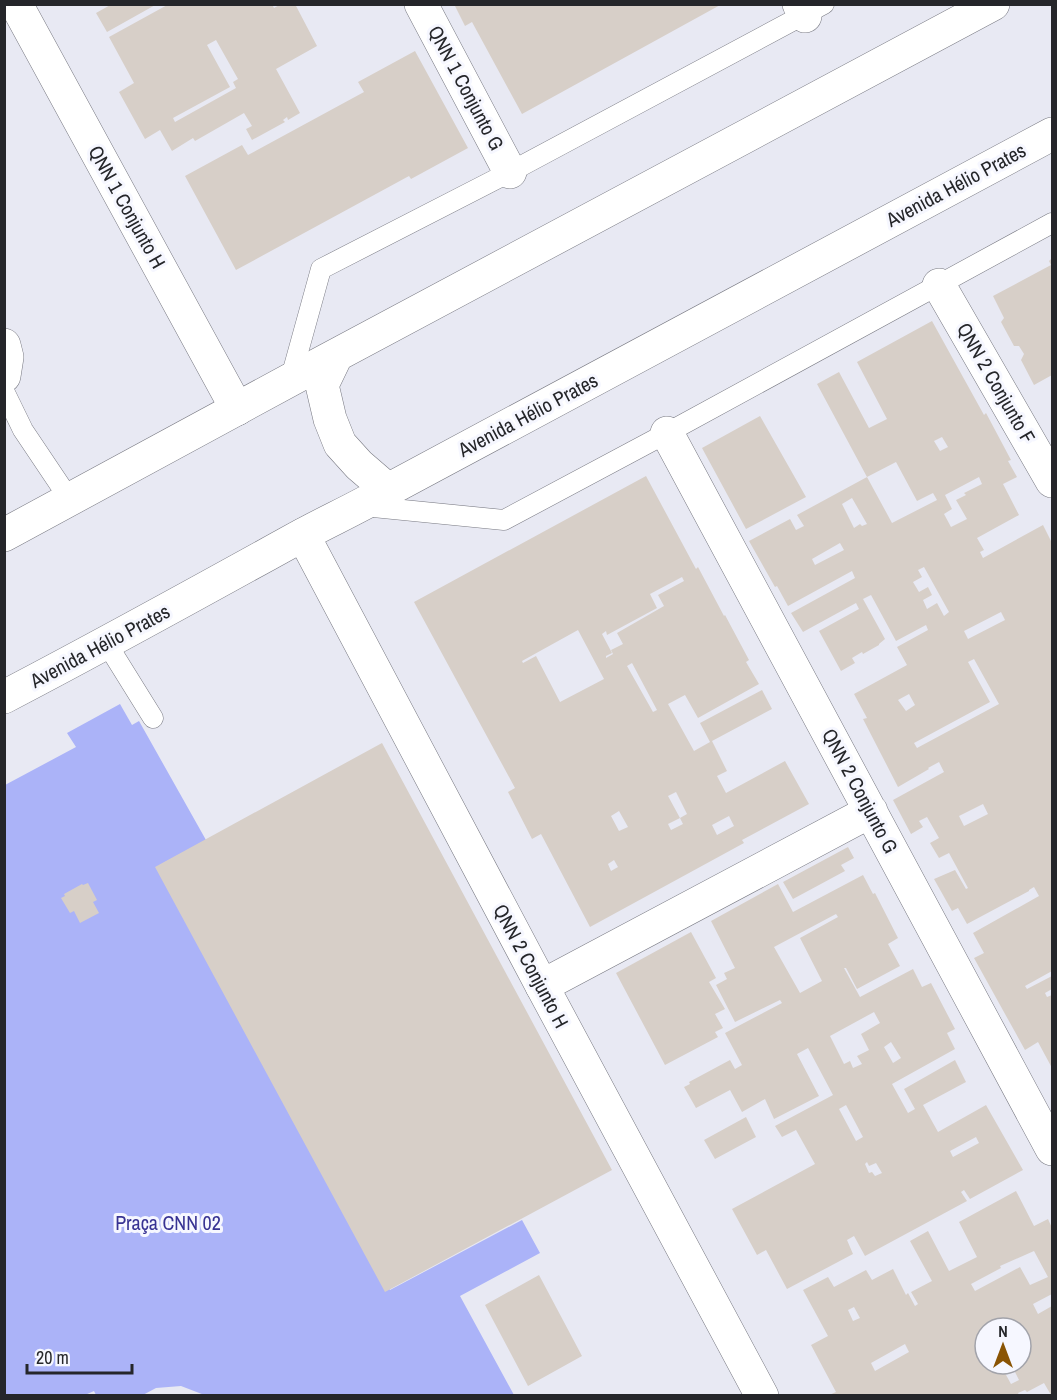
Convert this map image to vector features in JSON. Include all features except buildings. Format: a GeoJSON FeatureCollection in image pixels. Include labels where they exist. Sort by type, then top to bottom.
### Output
{"type":"FeatureCollection","features":[{"type":"Feature","properties":{"kind":"street","name":"QNN 1 Conjunto H"},"geometry":{"type":"LineString","coordinates":[[16,4],[237,409]]}},
{"type":"Feature","properties":{"kind":"street","name":"QNN 1 Conjunto G"},"geometry":{"type":"LineString","coordinates":[[421,4],[510,172]]}},
{"type":"Feature","properties":{"kind":"street"},"geometry":{"type":"LineString","coordinates":[[4,535],[993,4]]}},
{"type":"Feature","properties":{"kind":"street","name":"Avenida Hélio Prates"},"geometry":{"type":"LineString","coordinates":[[4,697],[107,644],[303,535],[1053,134]]}},
{"type":"Feature","properties":{"kind":"street","name":"QNN 2 Conjunto F"},"geometry":{"type":"LineString","coordinates":[[939,285],[1053,481]]}},
{"type":"Feature","properties":{"kind":"street"},"geometry":{"type":"LineString","coordinates":[[4,345],[7,357],[4,376]]}},
{"type":"Feature","properties":{"kind":"street"},"geometry":{"type":"LineString","coordinates":[[336,356],[322,385],[330,418],[340,444],[359,465],[388,490]]}},
{"type":"Feature","properties":{"kind":"street","name":"QNN 2 Conjunto G"},"geometry":{"type":"LineString","coordinates":[[667,433],[1053,1149]]}},
{"type":"Feature","properties":{"kind":"street","name":"QNN 2 Conjunto H"},"geometry":{"type":"LineString","coordinates":[[303,535],[762,1395]]}},
{"type":"Feature","properties":{"kind":"street"},"geometry":{"type":"LineString","coordinates":[[542,986],[871,811]]}},
{"type":"Feature","properties":{"kind":"lane"},"geometry":{"type":"LineString","coordinates":[[290,381],[321,269],[510,172],[809,8]]}},
{"type":"Feature","properties":{"kind":"lane"},"geometry":{"type":"LineString","coordinates":[[361,506],[504,520],[1053,222]]}},
{"type":"Feature","properties":{"kind":"lane"},"geometry":{"type":"LineString","coordinates":[[4,392],[23,430],[70,500]]}},
{"type":"Feature","properties":{"kind":"lane"},"geometry":{"type":"LineString","coordinates":[[107,644],[153,718]]}},
{"type":"Feature","properties":{"kind":"green space","name":"Praça CNN 02"},"geometry":{"type":"Polygon","coordinates":[[[120,704],[132,725],[139,721],[206,840],[160,865],[390,1290],[522,1220],[540,1253],[460,1296],[514,1395],[207,1396],[181,1386],[156,1388],[141,1396],[96,1395],[94,1391],[85,1395],[5,1396],[5,785],[76,747],[67,733],[120,704]]]}}]}
